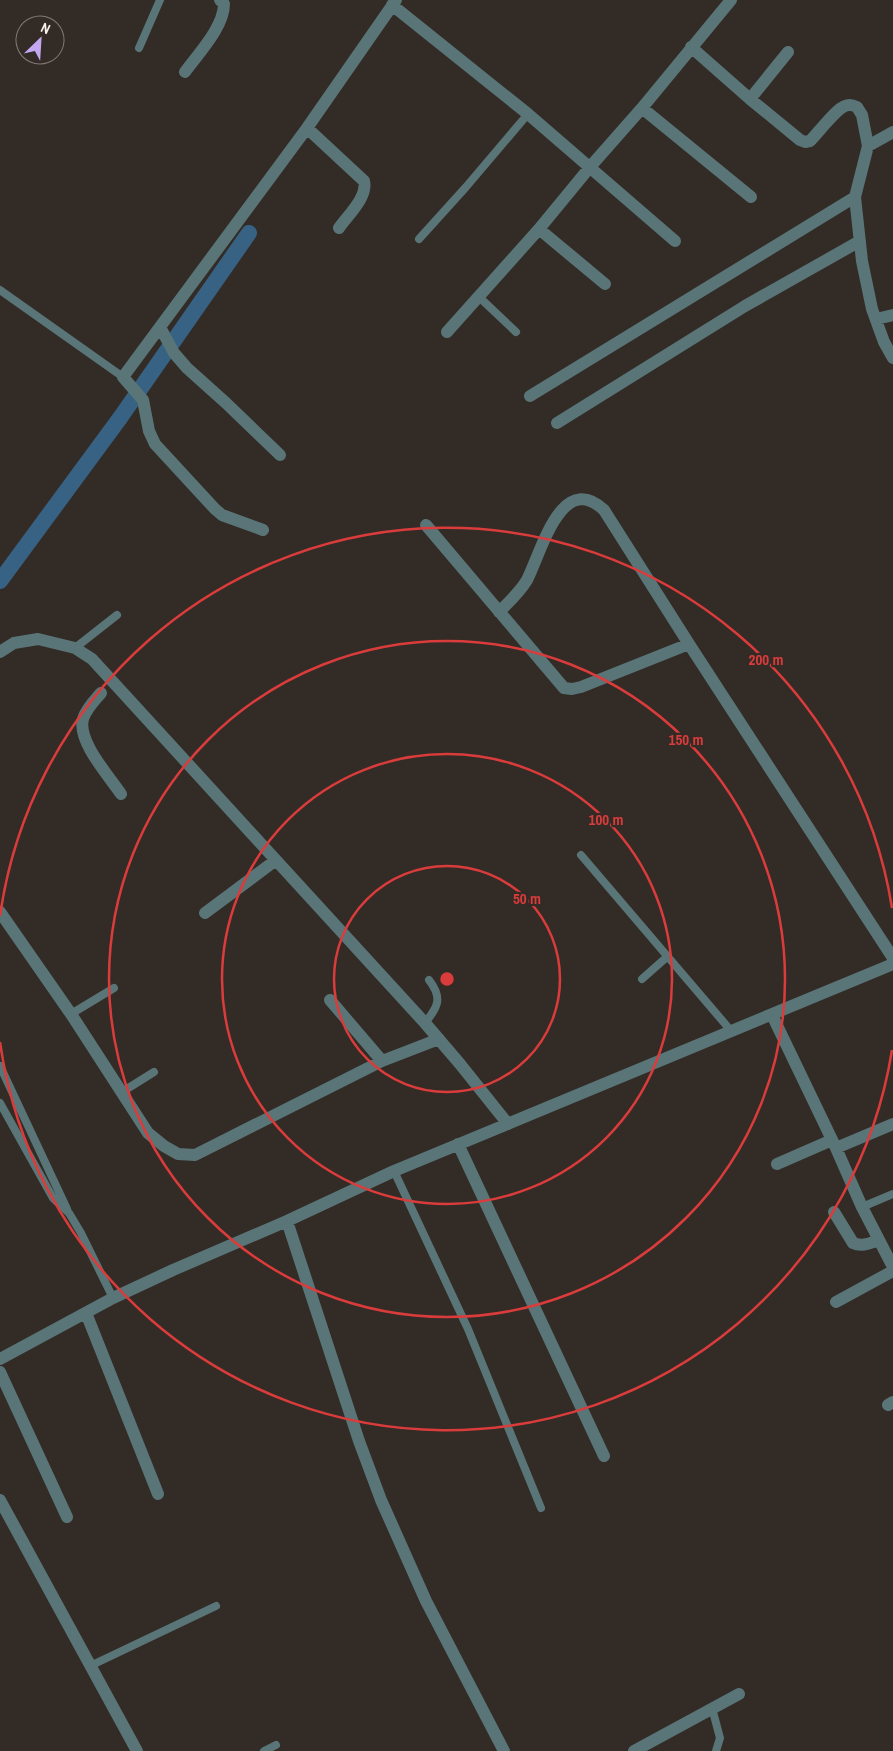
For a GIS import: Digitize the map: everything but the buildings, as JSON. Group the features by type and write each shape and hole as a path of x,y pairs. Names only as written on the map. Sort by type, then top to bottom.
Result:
{"street":[{"path":"185,72 218,26 224,13 224,4 220,0"},
{"path":"447,332 539,229 731,0"},
{"path":"263,530 222,515 215,510 155,444 149,431 143,400 126,381 307,128 394,2 528,114 675,241"},
{"path":"691,47 750,99 800,140 805,142 810,141 838,110 845,106 857,107 862,114 868,146 855,197 862,261 876,319 884,342 893,358"},
{"path":"750,99 788,52"},
{"path":"642,108 751,196"},
{"path":"307,128 364,182 366,188 363,196 339,228"},
{"path":"868,146 893,132"},
{"path":"530,396 855,197"},
{"path":"539,229 605,284"},
{"path":"557,423 745,306 860,241"},
{"path":"876,319 893,315"},
{"path":"162,330 174,354 187,368 280,455"},
{"path":"499,612 518,593 527,580 555,519 564,506 574,500 584,499 595,502 604,510 893,958"},
{"path":"426,525 564,688 580,687 689,644"},
{"path":"0,652 14,643 38,639 75,648 92,659 109,688 276,860 439,1039 508,1124"},
{"path":"109,688 94,701 83,719 83,733 92,753 121,794"},
{"path":"205,913 276,860"},
{"path":"0,912 72,1014 148,1133 178,1154 195,1155 382,1061 439,1039"},
{"path":"0,1359 113,1298 394,1171 893,964"},
{"path":"330,1000 382,1061"},
{"path":"772,1015 862,1207 893,1267"},
{"path":"778,1164 893,1124"},
{"path":"458,1144 604,1456"},
{"path":"834,1212 853,1243 864,1245 879,1240"},
{"path":"287,1220 359,1441 381,1500 426,1601 504,1751"},
{"path":"836,1302 893,1271"},
{"path":"86,1313 158,1494"},
{"path":"0,1372 68,1517"},
{"path":"0,1500 137,1751"},
{"path":"634,1751 739,1694"}],"lane":[{"path":"139,48 160,0"},
{"path":"419,239 528,114"},
{"path":"0,290 126,381"},
{"path":"478,296 516,332"},
{"path":"75,648 117,615"},
{"path":"581,855 732,1032"},
{"path":"642,979 668,956"},
{"path":"424,1024 434,1012 437,1002 436,990 429,980"},
{"path":"72,1014 114,988"},
{"path":"0,1066 69,1213 113,1298"},
{"path":"122,1092 154,1072"},
{"path":"0,1103 53,1198 69,1213"},
{"path":"394,1171 468,1329 541,1508"},
{"path":"862,1207 893,1194"},
{"path":"90,1666 216,1606"},
{"path":"712,1708 720,1738 716,1751"},
{"path":"264,1751 276,1746"}],"waterway":[{"path":"0,581 120,418 249,233"}]}
